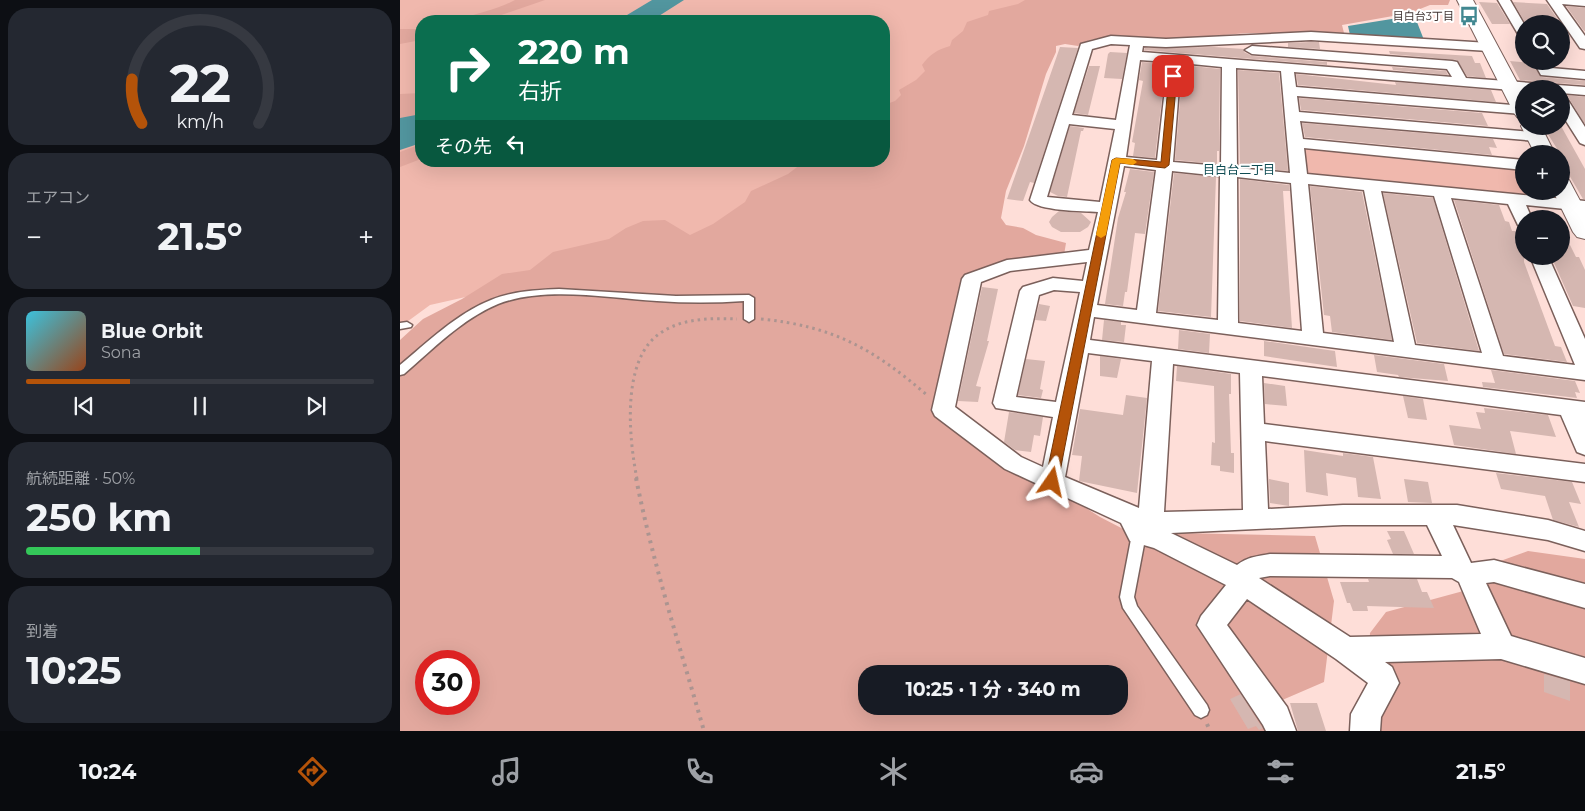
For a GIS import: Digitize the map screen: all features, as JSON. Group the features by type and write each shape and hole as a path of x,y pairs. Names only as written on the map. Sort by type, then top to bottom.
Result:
{"street":[{"path":"1465,0 1515,96"},
{"path":"1504,0 1515,19"},
{"path":"1553,0 1585,46"},
{"path":"1560,0 1585,2"},
{"path":"1136,48 1235,38 1335,36 1490,47"},
{"path":"1335,36 1341,56"},
{"path":"1106,208 1042,202 1038,200 1086,47 1111,40 1175,58 1515,86"},
{"path":"1052,482 1123,125 1136,48"},
{"path":"1252,64 1252,50 1254,50 1452,65 1461,81"},
{"path":"1146,317 1165,165 1175,58"},
{"path":"1228,328 1229,63"},
{"path":"1287,67 1299,178 1312,339"},
{"path":"1545,70 1546,72 1585,75"},
{"path":"1570,90 1585,91"},
{"path":"1290,92 1515,125"},
{"path":"1570,115 1585,140"},
{"path":"1293,116 1515,127"},
{"path":"1063,119 1123,125"},
{"path":"1295,143 1515,164"},
{"path":"1116,160 1578,205 1585,232"},
{"path":"1371,185 1406,351"},
{"path":"1441,192 1495,362"},
{"path":"1514,200 1519,210"},
{"path":"1097,255 1007,266 972,279 943,410 1013,463 1140,524 1160,539 1241,581 1346,650 1382,678 1384,683 1366,714 1365,731"},
{"path":"1543,265 1585,363"},
{"path":"1065,411 1004,403 1030,291 1054,284 1090,287"},
{"path":"1086,310 1585,373"},
{"path":"1079,345 1578,409 1585,446"},
{"path":"1140,524 1163,356"},
{"path":"1252,367 1256,520"},
{"path":"1255,431 1585,473"},
{"path":"1140,524 1343,515 1435,514 1457,515 1548,530 1585,541"},
{"path":"1435,514 1501,646"},
{"path":"1281,731 1276,717 1211,625 1252,568 1270,565 1494,571 1585,596"},
{"path":"1346,650 1501,646 1585,672"}],"lane":[{"path":"400,371 465,318 497,301 519,295 576,293 678,299 749,298 749,319"},
{"path":"1140,524 1127,597 1130,608 1201,710"}],"path":[{"path":"704,731 646,528 631,451 630,395 632,375 639,356 650,340 664,330 697,319 780,320 810,325 859,344 888,362 943,410"}],"shaded area":[{"path":"400,0 1083,0 890,139 890,15 415,15 415,167 850,167 767,229 430,305 400,327"},
{"path":"515,0 545,0 501,15 474,15"},
{"path":"1025,0 1450,0 1448,5 1430,5 1410,13 1342,25 1344,33 1247,33 1166,40 1105,37 1090,40 1078,46 1065,44 1056,46 1056,52 1046,74 1024,146 1006,191 1001,218 1006,225 1023,228 1036,235 1066,243 1064,255 1018,262 971,282 935,411 1100,517 1129,532 1315,536 1334,601 1324,682 1280,701 1283,731 400,731 400,340 423,319 462,299 502,274 530,270 553,252 609,239 626,228 643,221 665,220 690,235 713,224 745,202 751,191 788,174 797,167 890,167 890,103 901,95 899,90 916,80 925,71 922,65 928,58 941,49 950,46 952,40 963,31 967,22 988,15 989,11 1018,4"},
{"path":"400,29 415,29 415,41 400,44"},
{"path":"415,93 415,117 400,120 400,94"},
{"path":"415,146 415,161 400,167 400,152"},
{"path":"1303,149 1515,167 1515,195 1311,175 1305,171"},
{"path":"1528,551 1585,559 1585,731 1352,731 1367,696 1370,633 1386,612 1467,590 1492,564"}],"water":[{"path":"652,0 684,0 660,15 627,15"},
{"path":"1415,17 1424,40 1350,35 1348,26"},
{"path":"415,115 415,145 400,150 400,118"}],"building":[{"path":"1479,2 1497,3 1510,24 1492,24"},
{"path":"1513,2 1547,4 1555,15 1521,15"},
{"path":"1566,6 1585,8 1585,31 1584,31"},
{"path":"1319,42 1320,49 1288,47 1288,43"},
{"path":"1060,47 1078,48 1034,183 1030,182 1023,201 1007,199"},
{"path":"1214,47 1244,49 1244,52 1252,56 1327,62 1327,65 1144,50 1145,48"},
{"path":"1389,51 1472,56 1475,63 1480,63 1486,78 1467,76 1457,60 1390,54"},
{"path":"1110,52 1127,53 1122,79 1104,78"},
{"path":"1510,61 1515,61 1515,70 1536,70 1541,77 1585,81 1585,85 1570,84 1570,80 1520,80"},
{"path":"1142,62 1166,64 1155,158 1133,156 1135,143 1132,142 1143,81 1139,80"},
{"path":"1183,65 1220,69 1219,151 1217,151 1217,164 1175,160"},
{"path":"1089,66 1100,66 1088,115 1074,113"},
{"path":"1392,67 1446,71 1448,75 1393,70"},
{"path":"1238,70 1279,73 1288,171 1240,166"},
{"path":"1296,74 1396,85 1395,82 1491,90 1496,102 1298,85"},
{"path":"1570,95 1585,97 1584,123 1570,100"},
{"path":"1299,98 1482,113 1488,126 1301,110"},
{"path":"1302,123 1493,139 1497,148 1489,147 1492,155 1305,137"},
{"path":"1070,126 1084,128 1081,131 1067,197 1058,196 1050,192"},
{"path":"1549,135 1566,135 1585,169 1585,199 1583,199 1570,177 1570,145 1555,145"},
{"path":"1130,169 1154,172 1145,234 1135,233 1127,292 1125,292 1123,306 1105,304 1118,218 1126,192 1124,192"},
{"path":"1174,173 1216,177 1211,317 1158,311"},
{"path":"1240,179 1289,185 1290,191 1283,191 1292,328 1240,321"},
{"path":"1310,186 1362,192 1392,340 1332,332 1330,316 1324,315"},
{"path":"1383,193 1433,198 1479,351 1417,343"},
{"path":"1454,200 1499,205 1505,221 1509,222 1512,231 1515,231 1515,265 1525,265 1555,346 1561,347 1567,362 1504,354"},
{"path":"1059,211 1081,213 1091,222 1088,227 1080,232 1061,232 1052,227 1049,222"},
{"path":"1570,245 1576,257 1579,257 1585,270 1585,308 1573,306 1555,265 1570,265"},
{"path":"982,287 998,289 987,341 989,341 976,386 981,387 978,402 958,401"},
{"path":"1039,304 1050,306 1046,321 1035,320"},
{"path":"1104,320 1121,322 1121,325 1126,325 1124,342 1102,340"},
{"path":"1179,330 1210,334 1209,353 1178,349"},
{"path":"1264,341 1335,351 1337,367 1264,356"},
{"path":"1374,355 1444,364 1448,381 1399,377 1398,375 1377,372"},
{"path":"1100,356 1121,359 1117,378 1100,376"},
{"path":"1026,359 1045,361 1040,389 1043,390 1041,398 1018,395"},
{"path":"1177,366 1231,374 1231,394 1229,394 1231,453 1234,453 1234,473 1220,471 1220,466 1211,465 1212,442 1215,443 1214,386 1176,381"},
{"path":"1491,370 1575,381 1580,393 1575,392 1577,398 1483,387 1482,382 1495,383"},
{"path":"1264,383 1285,386 1287,406 1265,404"},
{"path":"1126,395 1147,398 1137,493 1079,481 1082,456 1072,455 1080,409 1123,415"},
{"path":"1403,396 1423,399 1427,420 1408,418"},
{"path":"1484,408 1548,415 1556,437 1510,431 1516,454 1454,445 1449,425 1481,429 1476,412 1485,413"},
{"path":"1009,412 1043,417 1040,436 1034,435 1031,452 1015,450 1004,442"},
{"path":"1304,450 1343,456 1343,453 1373,457 1381,499 1358,497 1356,478 1326,473 1328,496 1306,492"},
{"path":"1496,473 1572,482 1581,504 1569,502 1579,527 1553,520 1545,496 1501,489"},
{"path":"1269,479 1289,483 1289,506 1270,503"},
{"path":"1404,479 1428,482 1432,503 1408,502"},
{"path":"1387,531 1404,531 1414,554 1393,554 1387,540 1391,539"},
{"path":"1368,579 1417,579 1422,592 1427,592 1434,608 1367,606 1368,611 1353,611 1350,603 1347,603 1340,582 1369,582"},
{"path":"1544,674 1570,681 1570,701 1544,692"},
{"path":"1241,694 1263,728 1259,730 1256,726 1248,729 1230,699"},
{"path":"1290,703 1317,703 1326,731 1298,731"}],"slow traffic":[{"path":"1101,235 1116,160 1133,162"}],"place":[{"name":"目白台3丁目","path":"1469,16"}],"district":[{"name":"目白台二丁目","path":"1239,169"}],"route":[{"path":"1052,482 1116,160 1165,165 1173,76"}]}
